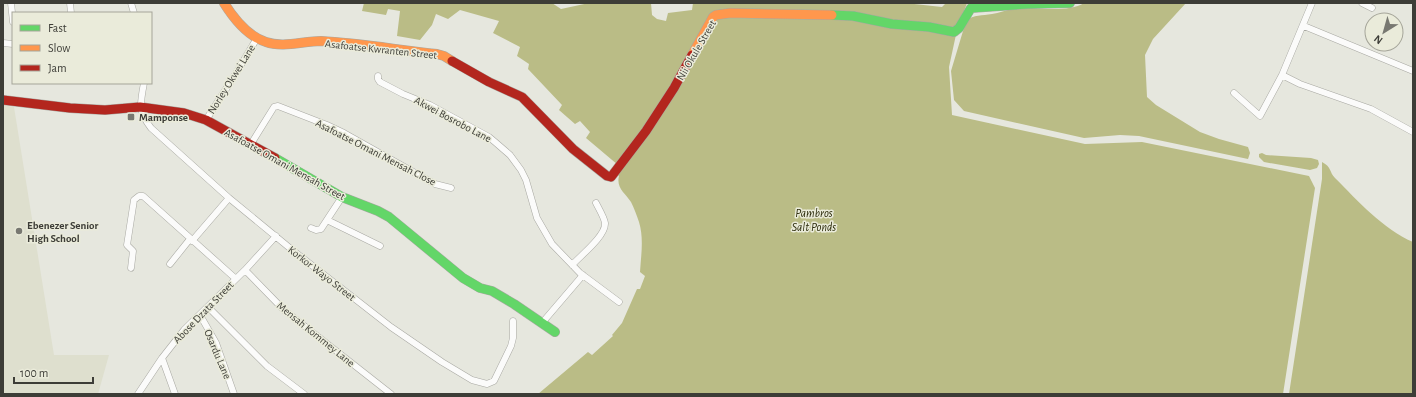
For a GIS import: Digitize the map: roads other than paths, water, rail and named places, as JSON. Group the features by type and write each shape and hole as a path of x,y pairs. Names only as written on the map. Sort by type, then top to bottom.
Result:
{"street":[{"path":"132,4 139,3"},
{"name":"Asafoatse Kwranten Street","path":"224,3 241,26 266,43 278,45 300,41 320,42 437,54 444,56 489,82 522,97 573,149 607,176 611,177"},
{"path":"971,6 1070,3"},
{"path":"1234,93 1260,116 1282,75 1304,26 1312,3"},
{"path":"1362,3 1372,8"},
{"name":"Nii Okule Street","path":"611,177 646,131 674,88 713,17 716,15 730,13 853,16 892,24 929,27 954,32 960,28 966,13 971,6"},
{"path":"1304,26 1413,71"},
{"name":"Norley Okwei Lane","path":"206,120 257,38"},
{"path":"1282,75 1300,84 1371,109 1413,132"},
{"name":"Akwei Bosrobo Lane","path":"378,76 380,82 403,94 430,105 489,137 510,156 524,175 537,218 552,244 583,275 620,302"},
{"path":"140,107 144,84"},
{"name":"Asafoatse Omani Mensah Street","path":"3,100 70,108 105,110 140,107 184,113 206,120 251,144 342,197 378,211 389,217 470,283 480,288 492,291 555,332"},
{"name":"Asafoatse Omani Mensah Close","path":"251,144 274,108 278,106 327,125 435,184 451,188"},
{"name":"Korkor Wayo Street","path":"140,107 142,114 151,128 229,198 391,327 442,362 477,382 487,384 494,381 512,346 513,321"},
{"path":"131,268 132,251 128,245 134,200 139,196 143,196 236,279"},
{"path":"310,228 316,230 321,229 342,197"},
{"path":"170,264 229,198"},
{"path":"572,265 598,239 605,226 596,203"},
{"path":"327,220 380,246"},
{"name":"Abose Dzata Street","path":"138,394 162,358 184,330 245,270 276,236"},
{"name":"Mensah Kommey Lane","path":"245,270 284,310 390,394"},
{"path":"542,323 583,275"},
{"path":"208,307 267,366 304,394"},
{"name":"Osardu Lane","path":"200,315 216,342 234,394"},
{"path":"162,358 175,394"}],"water":[{"name":"Pambros Salt Ponds","path":"364,3 552,3 561,9 589,3 651,3 652,15 657,19 666,21 668,13 692,10 693,3 905,3 942,7 946,3 967,3 957,30 949,67 952,115 1085,144 1142,142 1309,176 1315,188 1283,394 538,394 588,352 592,355 613,336 612,335 622,323 637,289 640,289 645,276 640,272 642,247 641,228 631,202 620,187 618,180 619,176 614,172 618,165 586,138 590,132 580,121 575,124 559,110 562,105 528,69 529,64 517,56 520,47 493,33 499,21 460,10 448,19 436,14 432,25 420,40 397,36 400,11 388,9 386,15 362,11"},
{"path":"1084,3 1186,3 1153,39 1145,55 1147,97 1156,105 1200,132 1248,147 1250,153 1248,159 1139,136 1120,135 1084,138 964,111 954,100 951,71 966,21 975,16 995,14 1013,9 1059,9 1069,8"},
{"path":"1262,153 1266,155 1311,158 1318,160 1319,164 1317,168 1310,170 1264,162 1259,157 1259,154"},
{"path":"1322,162 1329,168 1333,176 1371,214 1391,230 1413,242 1413,394 1289,394 1322,179"}],"place":[{"name":"Mamponse","path":"131,117"},
{"name":"Ebenezer Senior High School","path":"19,231"}]}
